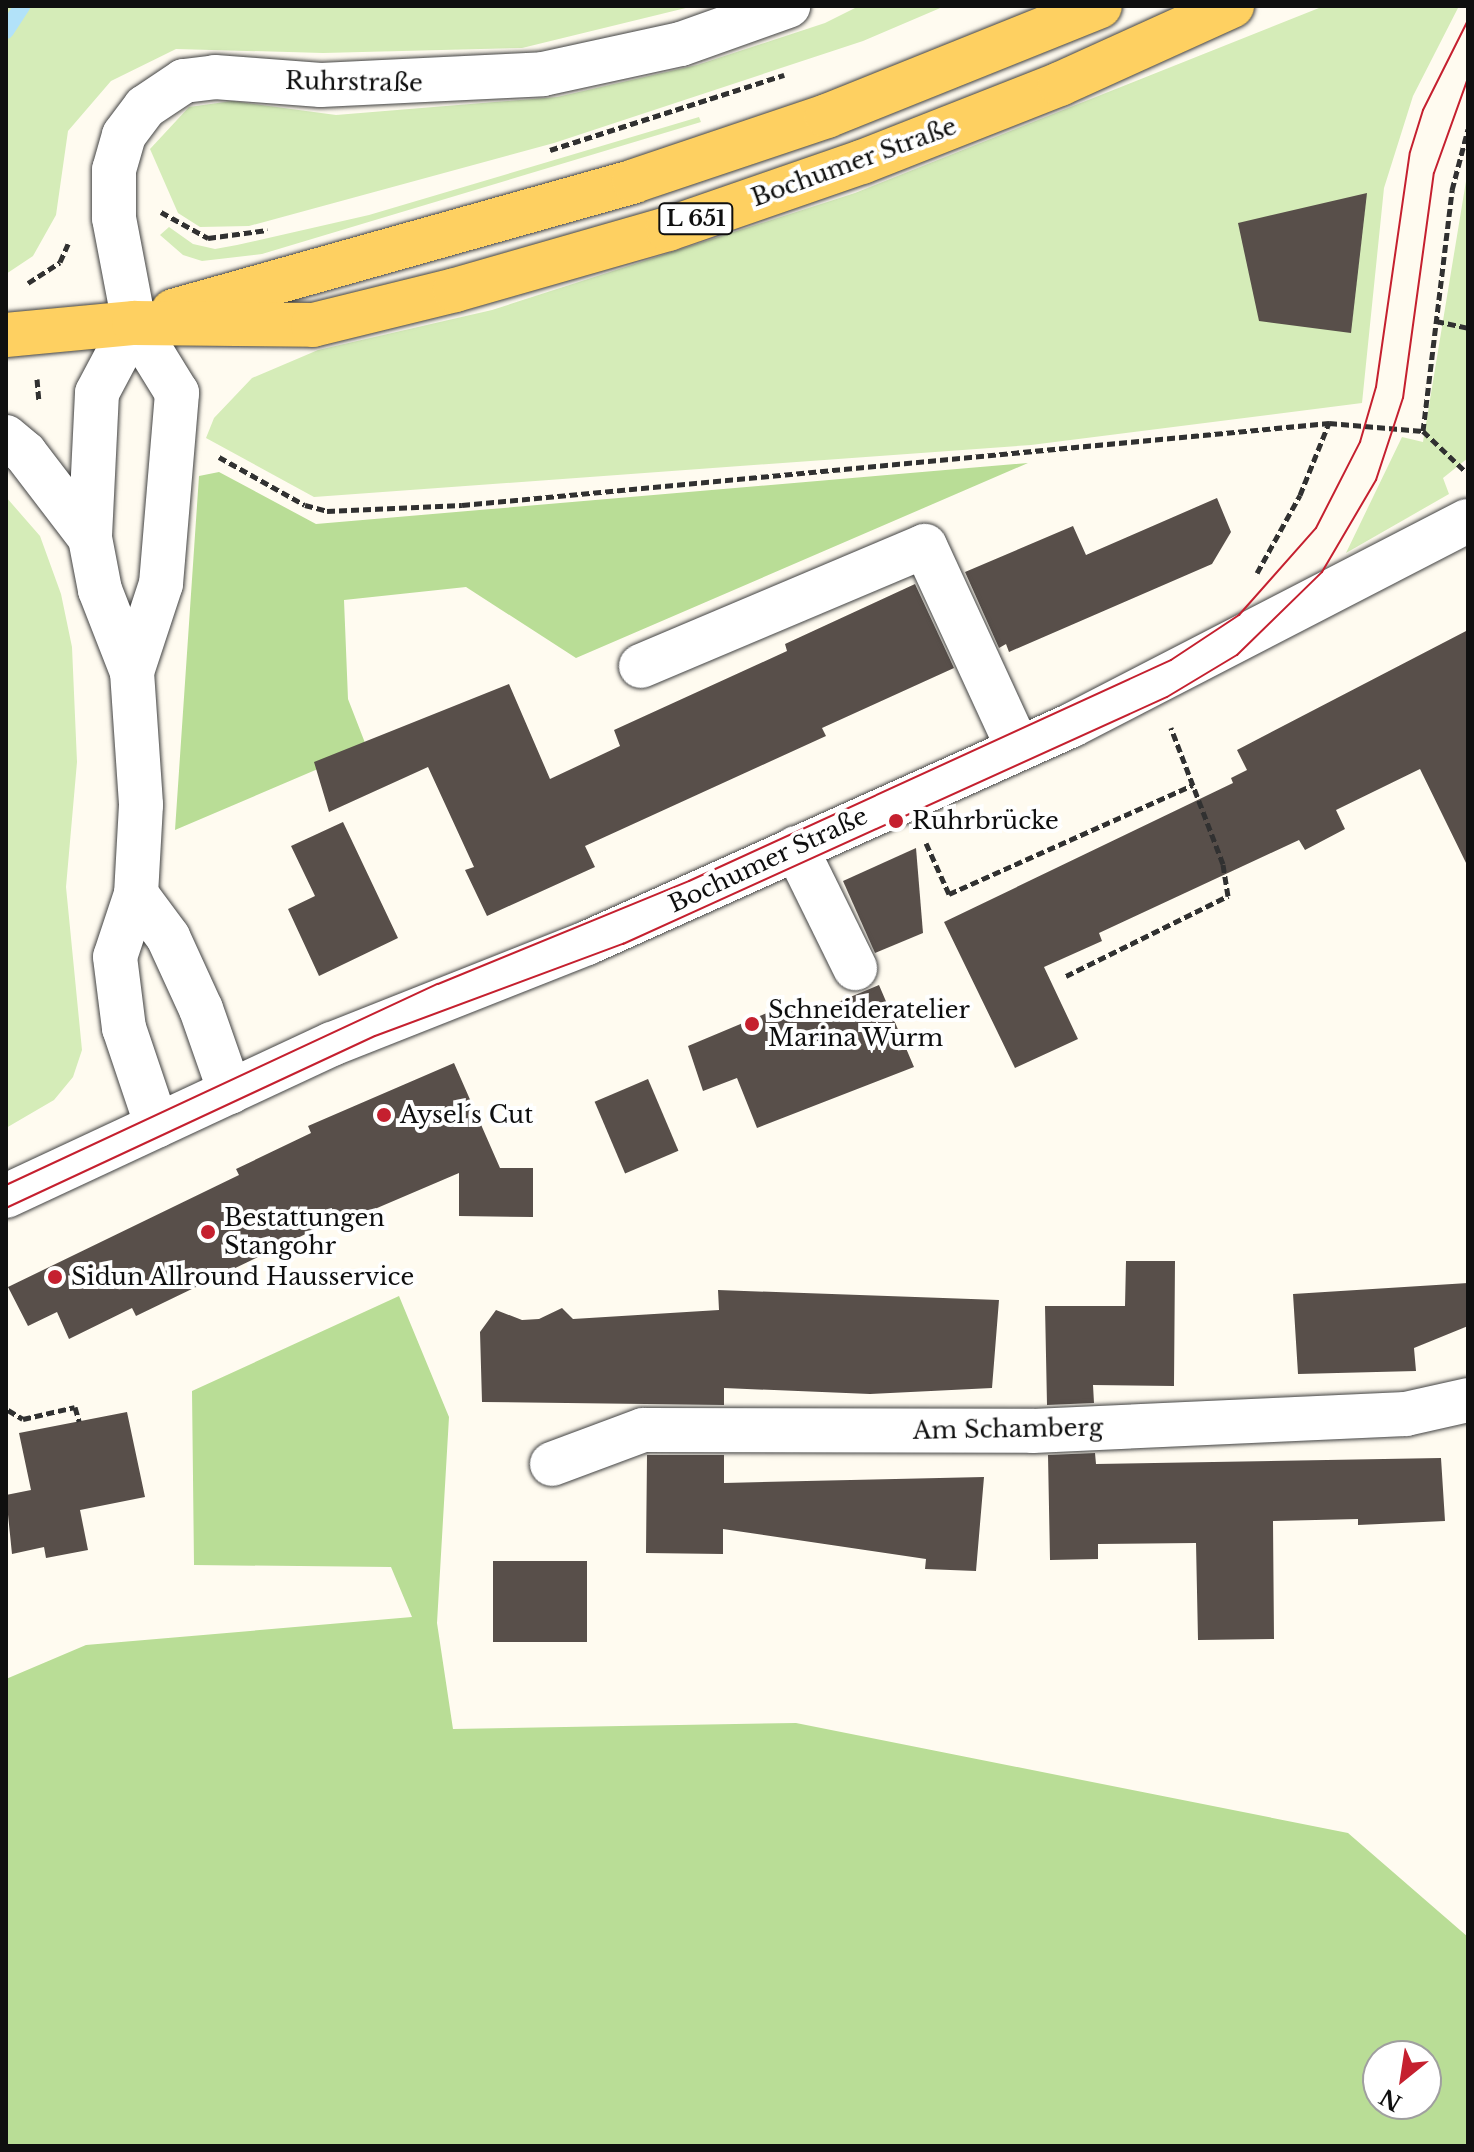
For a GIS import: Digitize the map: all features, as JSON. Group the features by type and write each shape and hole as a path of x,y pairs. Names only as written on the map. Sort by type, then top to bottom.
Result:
{"main road":[{"name":"L 651","path":"6,335 134,323 302,271 634,181 827,116 1100,6"},
{"name":"Bochumer Straße","path":"134,323 313,325 576,255 862,162 1060,84 1232,6"}],"street":[{"name":"Ruhrstraße","path":"134,323 114,218 114,170 124,135 145,107 184,81 215,77 321,85 429,83 543,74 681,44 788,6"},
{"path":"132,672 161,584 177,393 134,323"},
{"path":"134,323 97,393 90,538 100,590 132,672 141,805 136,894 115,957 124,1028 157,1126"},
{"path":"6,437 25,453 90,538"},
{"name":"Bochumer Straße","path":"6,1196 415,1009 587,943 1018,748 1226,648 1468,521"},
{"path":"641,666 925,546 1018,748"},
{"path":"796,848 855,968"},
{"path":"136,894 168,937 230,1092"},
{"name":"Am Schamberg","path":"552,1464 643,1430 1033,1431 1406,1414 1468,1400"}],"path":[{"path":"540,153 792,72"},
{"path":"1423,431 1452,190 1468,129"},
{"path":"114,218 164,212 208,238 283,226"},
{"path":"1436,321 1468,328"},
{"path":"1226,648 1267,549 1300,495 1329,423"},
{"path":"174,446 219,457 305,505 327,511 462,505 1329,423 1423,431 1468,475"},
{"path":"1066,976 1228,896 1223,864 1170,726"},
{"path":"923,837 949,894 1193,785"},
{"path":"8,1410 23,1419 75,1407 79,1421"}],"green space":[{"path":"6,6 694,6 522,48 323,53 176,49 111,81 68,131 56,215 33,256 6,274"},
{"path":"859,6 945,6 863,41 554,143 249,226 200,227 178,213 150,149 189,107 232,101 336,115 557,97 697,65 825,23"},
{"path":"1324,6 1459,6 1413,96 1384,188 1362,403 1031,445 314,497 206,438 214,418 252,378 318,350 492,310 855,193"},
{"path":"699,117 701,122 262,254 202,261 183,255 160,235 169,227 193,244 215,249 237,245 369,215"},
{"path":"1468,169 1468,458 1443,478 1449,494 1346,553 1402,437 1423,442"},
{"path":"1028,463 576,658 466,587 344,600 348,699 367,748 175,830 199,476 219,472 316,524"},
{"path":"6,497 40,536 61,594 72,647 77,762 66,887 82,1050 73,1077 54,1100 6,1128"},
{"path":"399,1296 449,1417 437,1623 453,1729 796,1723 1348,1833 1468,1937 1468,2146 6,2146 6,1679 86,1645 412,1617 391,1567 194,1565 192,1391"}],"building":[{"path":"1367,193 1351,333 1259,321 1238,223"},
{"path":"1217,498 1231,532 1212,564 1009,652 1006,644 999,648 965,572 1073,526 1086,555"},
{"path":"915,584 954,668 822,728 826,736 585,846 595,867 487,916 465,870 474,867 428,767 329,812 314,762 509,684 550,779 620,746 614,730 787,651 785,644"},
{"path":"1468,630 1468,867 1420,769 1336,810 1345,829 1305,850 1299,840 1099,933 1102,941 1044,967 1078,1039 1015,1068 944,922 1233,783 1231,778 1247,770 1237,750"},
{"path":"343,822 398,938 319,976 288,909 315,896 291,846"},
{"path":"916,848 923,933 875,953 843,881"},
{"path":"879,985 914,1067 757,1128 737,1078 703,1091 688,1046 793,1002 800,1018"},
{"path":"454,1063 500,1168 533,1168 533,1217 459,1216 459,1173 349,1220 347,1214 136,1316 132,1308 69,1339 57,1312 28,1326 8,1287 239,1175 236,1169 311,1133 308,1126"},
{"path":"648,1079 678,1151 625,1173 595,1102"},
{"path":"1126,1261 1175,1261 1174,1386 1093,1385 1094,1403 1047,1405 1045,1306 1125,1306"},
{"path":"1468,1283 1468,1326 1414,1348 1416,1371 1298,1374 1293,1294"},
{"path":"718,1290 999,1300 992,1388 870,1394 724,1388 724,1405 482,1402 480,1332 496,1310 522,1320 539,1319 562,1308 573,1319 719,1310"},
{"path":"127,1412 145,1497 80,1510 88,1550 46,1558 44,1547 12,1554 6,1495 31,1490 19,1433"},
{"path":"1095,1453 1096,1464 1441,1458 1445,1521 1358,1525 1358,1519 1273,1521 1274,1639 1198,1640 1196,1543 1098,1544 1098,1559 1050,1560 1048,1455"},
{"path":"647,1455 724,1455 724,1483 984,1477 976,1571 925,1569 926,1559 723,1529 723,1554 646,1553"},
{"path":"493,1561 587,1561 587,1642 493,1642"}],"waterway":[{"path":"6,31 22,6"}],"tram line":[{"path":"6,1185 438,984 689,881 1171,660 1239,615 1316,528 1360,442 1376,387 1410,152 1423,110 1468,20"},
{"path":"6,1208 375,1036 623,944 1167,697 1237,655 1322,572 1376,480 1403,398 1434,173 1468,78"}],"place":[{"name":"Ruhrbrücke","path":"896,821"},
{"name":"Schneideratelier Marina Wurm","path":"752,1024"},
{"name":"Aysel´s Cut","path":"384,1115"},
{"name":"Bestattungen Stangohr","path":"208,1232"},
{"name":"Sidun Allround Hausservice","path":"55,1277"}]}
